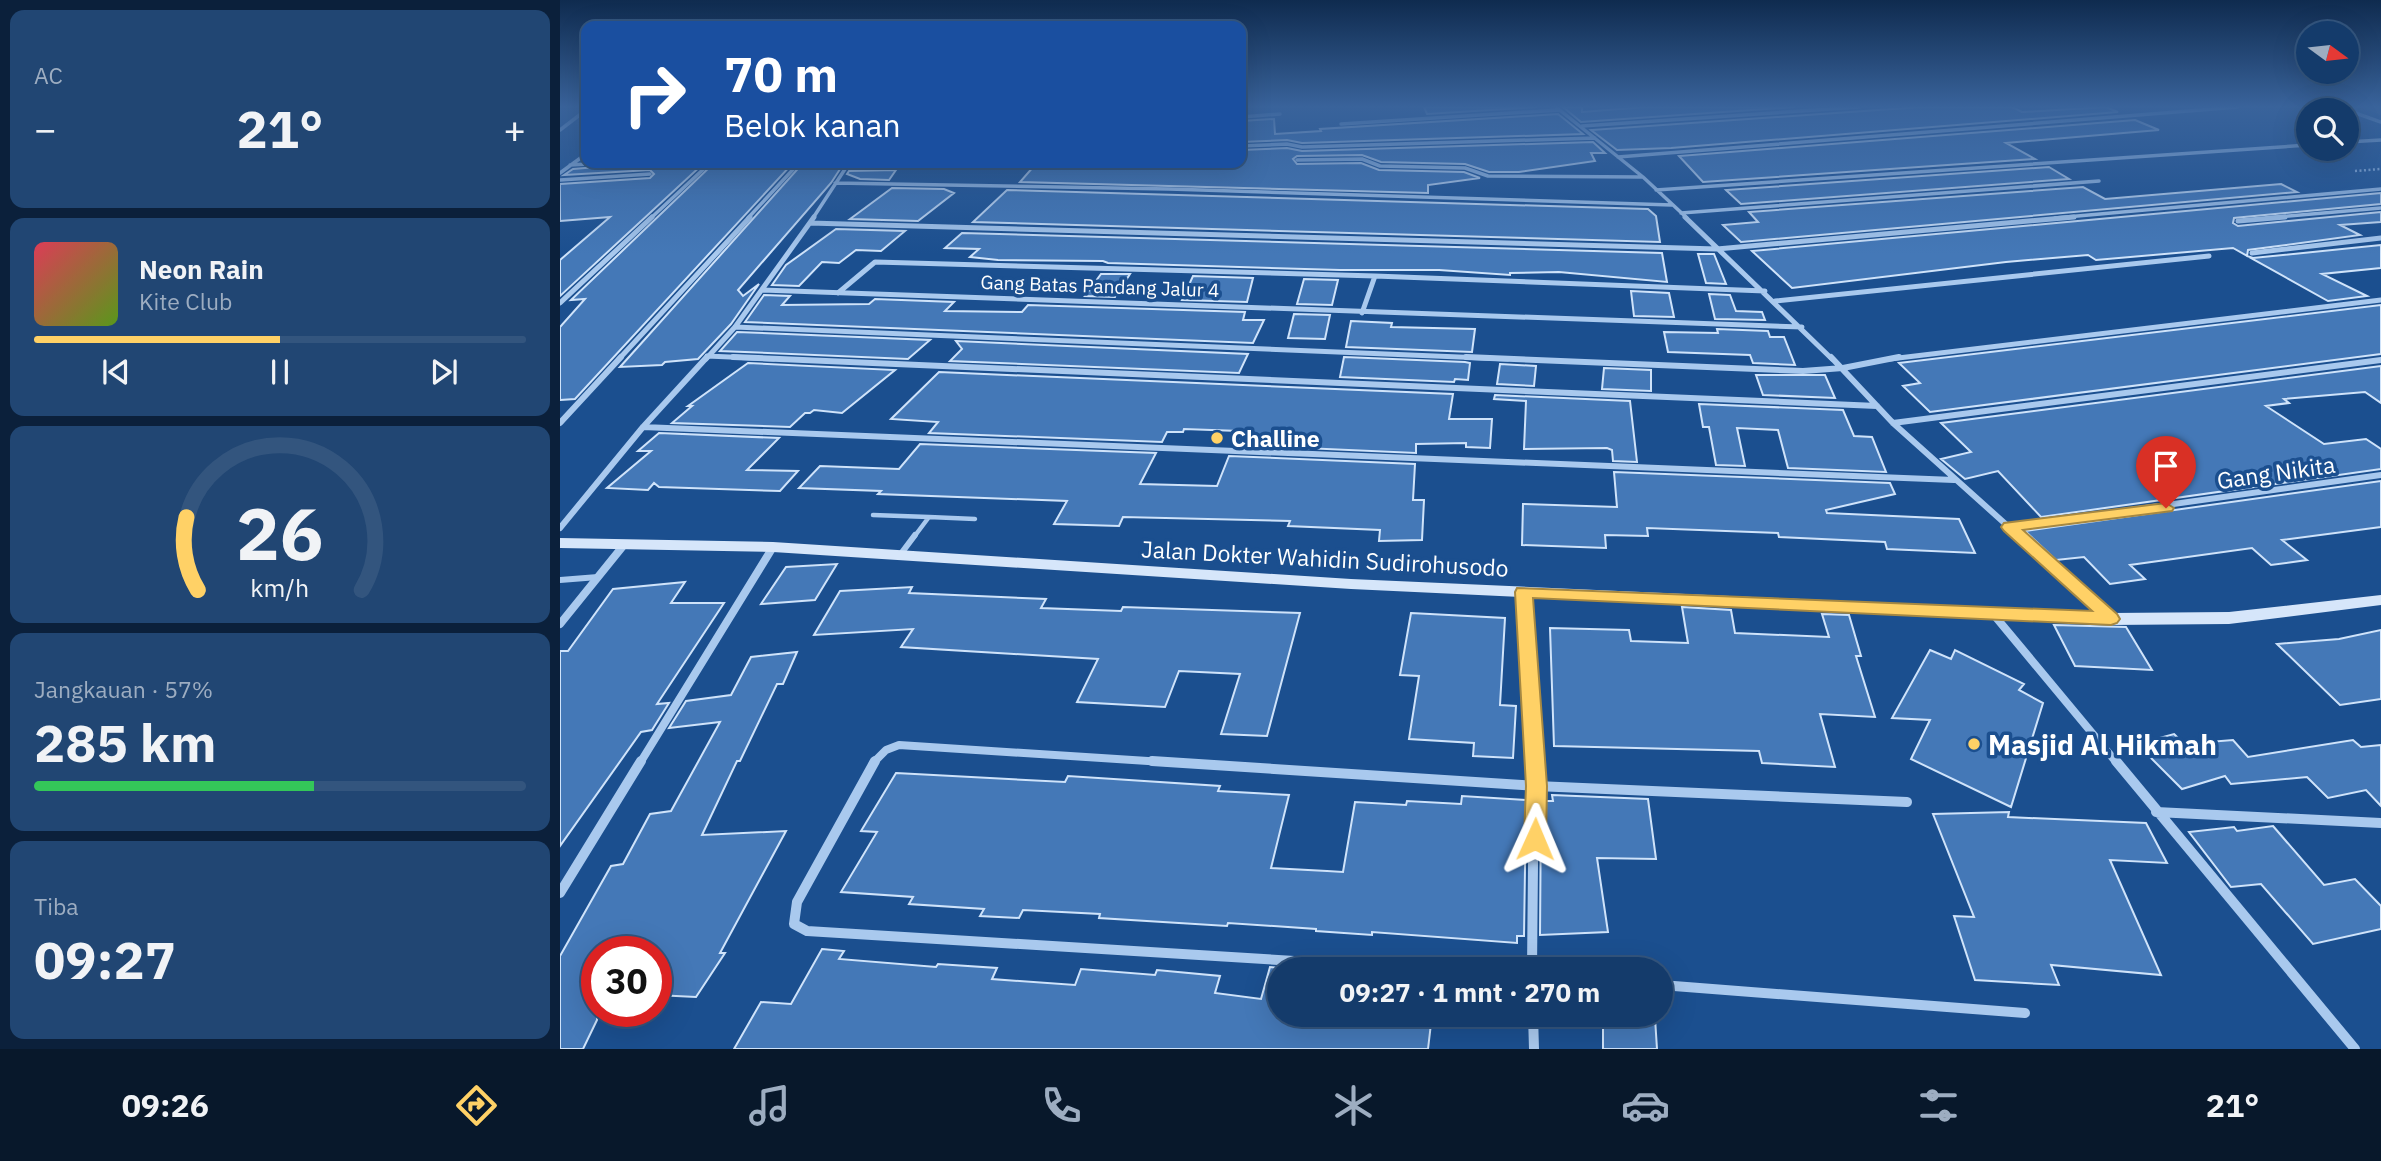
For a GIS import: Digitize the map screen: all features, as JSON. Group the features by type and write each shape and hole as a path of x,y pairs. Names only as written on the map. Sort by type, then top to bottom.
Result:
{"street":[{"path":"1619,157 1632,156"},
{"path":"1656,190 2149,156"},
{"path":"560,173 581,157"},
{"path":"1619,157 1765,291 1843,368 1893,423 2111,619"},
{"path":"1297,160 1362,159 1380,166 1465,168 1488,176 1643,177"},
{"path":"570,165 581,164"},
{"path":"560,303 704,168"},
{"path":"560,423 794,168"},
{"path":"560,528 643,428 735,327 846,168"},
{"path":"560,180 650,174"},
{"path":"1681,213 2099,181"},
{"path":"835,183 1183,190 1672,205"},
{"path":"810,223 1717,248 2381,189"},
{"path":"2238,221 2381,208"},
{"path":"2252,253 2381,238"},
{"path":"1775,301 2209,256"},
{"path":"837,293 875,262 1375,276 1765,291"},
{"path":"1362,313 1375,276"},
{"name":"Gang Batas Pandang Jalur 4","path":"762,290 1802,327"},
{"path":"735,327 1803,371 1843,368 1905,356 2381,300"},
{"path":"707,356 1877,406"},
{"path":"1893,423 2381,360"},
{"path":"643,428 1954,480"},
{"name":"Gang Nikita","path":"2009,527 2166,508 2198,500 2381,475"},
{"name":"Jalan Dokter Wahidin Sudirohusodo","path":"560,543 773,547 1351,584 2111,619 2229,618 2381,600"},
{"path":"560,624 623,545"},
{"path":"560,893 773,547"},
{"path":"1524,592 1536,786 1532,957"},
{"path":"1994,615 2355,1049"},
{"path":"1267,959 807,931 794,924 797,902 874,762 886,750 899,745 1536,786 1907,802"},
{"path":"2156,812 2381,823"},
{"path":"1673,986 2025,1013"},
{"path":"1533,1027 1534,1049"}],"lane":[{"path":"873,514 975,519"},
{"path":"900,555 929,517"},
{"path":"560,580 598,577"}],"path":[{"path":"2355,171 2381,169"}],"building":[{"path":"1246,156 1300,156 1293,159 1297,164 1361,163 1379,170 1464,172 1480,178 1428,185 1428,193 1020,182 1032,168 1246,168"},
{"path":"1365,156 1592,156 1595,161 1519,172 1489,172 1465,164 1381,162"},
{"path":"1679,156 2029,156 2035,159 1703,182"},
{"path":"2049,167 2069,179 1741,204 1726,190"},
{"path":"699,168 560,296 560,260 610,217 560,221 560,184 650,178 654,174 650,170 564,175 573,169"},
{"path":"709,168 788,168 575,399 560,400 560,327 585,299 571,300"},
{"path":"799,168 841,168 831,183 738,290 743,296 759,284 731,324 698,359 665,362 662,365 620,367"},
{"path":"896,170 889,180 860,179 847,174 849,171"},
{"path":"2281,184 2297,192 1741,242 1723,225 1758,222 1749,212 2083,187 2105,199"},
{"path":"892,188 944,189 954,193 918,221 850,219"},
{"path":"1007,190 1648,209 1656,216 1660,242 973,222"},
{"path":"2381,193 2381,204 2234,218 2233,223 2238,226 2381,212 2381,222 2340,225 2360,235 2248,250 2247,256 2233,248 2096,260 2088,255 2006,262 1792,288 1752,251"},
{"path":"836,229 905,231 881,251 856,250 839,263 822,262 799,286 772,285 786,265"},
{"path":"962,233 1662,253 1667,282 1559,272 1510,275 1439,270 1340,270 998,260 970,257 979,249 945,248"},
{"path":"2381,245 2381,268 2322,274 2367,296 2328,301 2248,256 2253,258"},
{"path":"1698,254 1714,254 1726,284 1706,283"},
{"path":"1101,274 1130,274 1115,297 1085,296"},
{"path":"1193,276 1253,278 1247,302 1182,300"},
{"path":"1304,279 1338,280 1332,305 1297,304"},
{"path":"1631,291 1669,293 1674,317 1634,316"},
{"path":"1709,294 1730,295 1736,311 1762,312 1765,320 1715,319"},
{"path":"764,295 790,296 782,305 869,304 875,299 954,302 945,311 1022,312 1028,305 1245,312 1243,320 1264,320 1253,343 745,322"},
{"path":"2381,305 2381,354 1930,412 1903,386 1920,383 1899,363"},
{"path":"1294,314 1330,315 1325,339 1288,338"},
{"path":"1351,321 1392,323 1391,327 1475,329 1472,352 1346,347"},
{"path":"1717,329 1768,331 1770,337 1784,337 1795,365 1753,363 1750,355 1668,352 1664,332 1718,333"},
{"path":"737,332 930,340 908,359 720,351"},
{"path":"956,341 1248,354 1239,373 950,361 962,349"},
{"path":"1344,357 1470,363 1468,380 1455,379 1454,382 1340,377"},
{"path":"748,363 895,370 842,413 814,410 805,413 790,427 672,423 692,406 688,406"},
{"path":"1500,364 1536,366 1534,386 1497,384"},
{"path":"2381,366 2381,403 2365,392 2284,399 2289,403 2266,406 2324,444 2366,439 2381,449 2381,469 2041,517 1998,471 1965,479 1941,459 1971,452 1941,423"},
{"path":"1604,368 1651,370 1651,391 1602,389"},
{"path":"939,372 1453,394 1449,419 1492,419 1490,448 1466,447 1466,443 1416,444 1416,453 1234,445 1239,431 1184,429 1183,432 1167,432 1162,442 929,433 938,422 891,419"},
{"path":"1756,375 1825,375 1835,398 1763,395"},
{"path":"1495,395 1630,401 1637,462 1613,461 1612,450 1607,448 1524,449 1526,401 1494,399"},
{"path":"1699,404 1843,410 1854,436 1872,437 1886,472 1788,468 1778,430 1737,428 1745,466 1716,465 1709,427 1703,427"},
{"path":"659,433 779,438 747,470 798,471 780,491 659,487 654,483 648,490 607,488 651,451 638,451"},
{"path":"920,444 1156,453 1140,484 1217,486 1229,456 1415,464 1413,500 1424,500 1422,540 1379,541 1380,530 1288,526 1290,521 1123,517 1119,526 1054,524 1067,501 878,494 881,491 799,488 820,466 899,469"},
{"path":"1614,472 1890,483 1895,494 1826,510 1827,513 1959,519 1975,553 1887,549 1885,542 1779,537 1778,533 1647,528 1648,536 1605,535 1606,548 1522,545 1523,504 1617,507"},
{"path":"2381,481 2381,527 2282,540 2307,560 2271,565 2252,548 2130,565 2145,579 2110,584 2084,557 2056,560 2025,531"},
{"path":"837,564 815,600 761,604 786,567"},
{"path":"685,582 671,603 724,603 657,704 669,703 652,730 641,732 560,846 560,651 568,651 613,589"},
{"path":"912,587 909,593 1046,599 1041,608 1121,611 1123,607 1300,613 1267,736 1221,734 1240,674 1179,671 1165,707 1077,702 1098,659 901,647 913,629 814,635 840,591"},
{"path":"1682,607 1731,610 1735,633 1829,637 1822,614 1849,615 1861,656 1856,656 1875,717 1820,714 1835,767 1762,763 1759,751 1554,746 1550,628 1629,630 1631,641 1688,643"},
{"path":"1411,613 1505,618 1500,705 1516,706 1513,758 1473,756 1474,743 1409,739 1419,676 1400,675"},
{"path":"2054,625 2126,627 2152,670 2075,666"},
{"path":"2381,630 2381,699 2340,705 2277,644 2339,639"},
{"name":"Masjid Al Hikmah","path":"1930,650 1951,659 1955,650 2024,684 2019,690 2043,703 2011,807 1911,759 1930,720 1892,718"},
{"path":"797,652 783,684 777,684 740,761 737,761 702,835 786,831 720,953 725,953 696,997 672,996 672,936 581,936 581,1027 594,1027 583,1049 560,1049 560,956 611,866 623,864 650,814 671,811 720,722 669,728 686,701 731,695 751,657"},
{"path":"2174,734 2184,744 2233,740 2248,757 2353,740 2361,747 2381,745 2381,806 2366,790 2328,798 2307,777 2231,784 2225,776 2182,789 2137,744"},
{"path":"896,773 1065,782 1068,776 1220,786 1218,791 1289,795 1271,868 1343,872 1355,802 1461,804 1462,796 1526,800 1524,936 1517,936 1517,943 1228,923 1227,926 1099,918 1100,914 1023,910 1019,918 980,916 984,909 909,904 913,897 841,892 877,832 861,831"},
{"path":"1552,795 1648,799 1656,859 1597,858 1608,932 1540,935 1541,801 1553,801"},
{"path":"2009,812 2008,817 2146,823 2167,863 2110,860 2161,975 2051,965 2059,985 1975,980 1954,916 1974,917 1933,814"},
{"path":"2273,826 2324,885 2355,879 2381,906 2381,929 2313,944 2261,884 2231,887 2189,832 2234,827 2237,831"},
{"path":"822,949 844,951 839,959 936,967 938,964 997,968 992,979 1075,985 1081,969 1155,975 1157,970 1220,976 1215,993 1261,999 1267,978 1267,1027 1431,1027 1428,1049 734,1049 761,1002 791,1004"},
{"path":"1603,1027 1656,1027 1657,1049 1603,1049"}],"place":[{"name":"Challine","path":"1217,438"},
{"name":"Masjid Al Hikmah","path":"1974,744"}],"route":[{"path":"1535,839 1536,786 1524,592 2111,619 2009,527 2166,508"}]}
